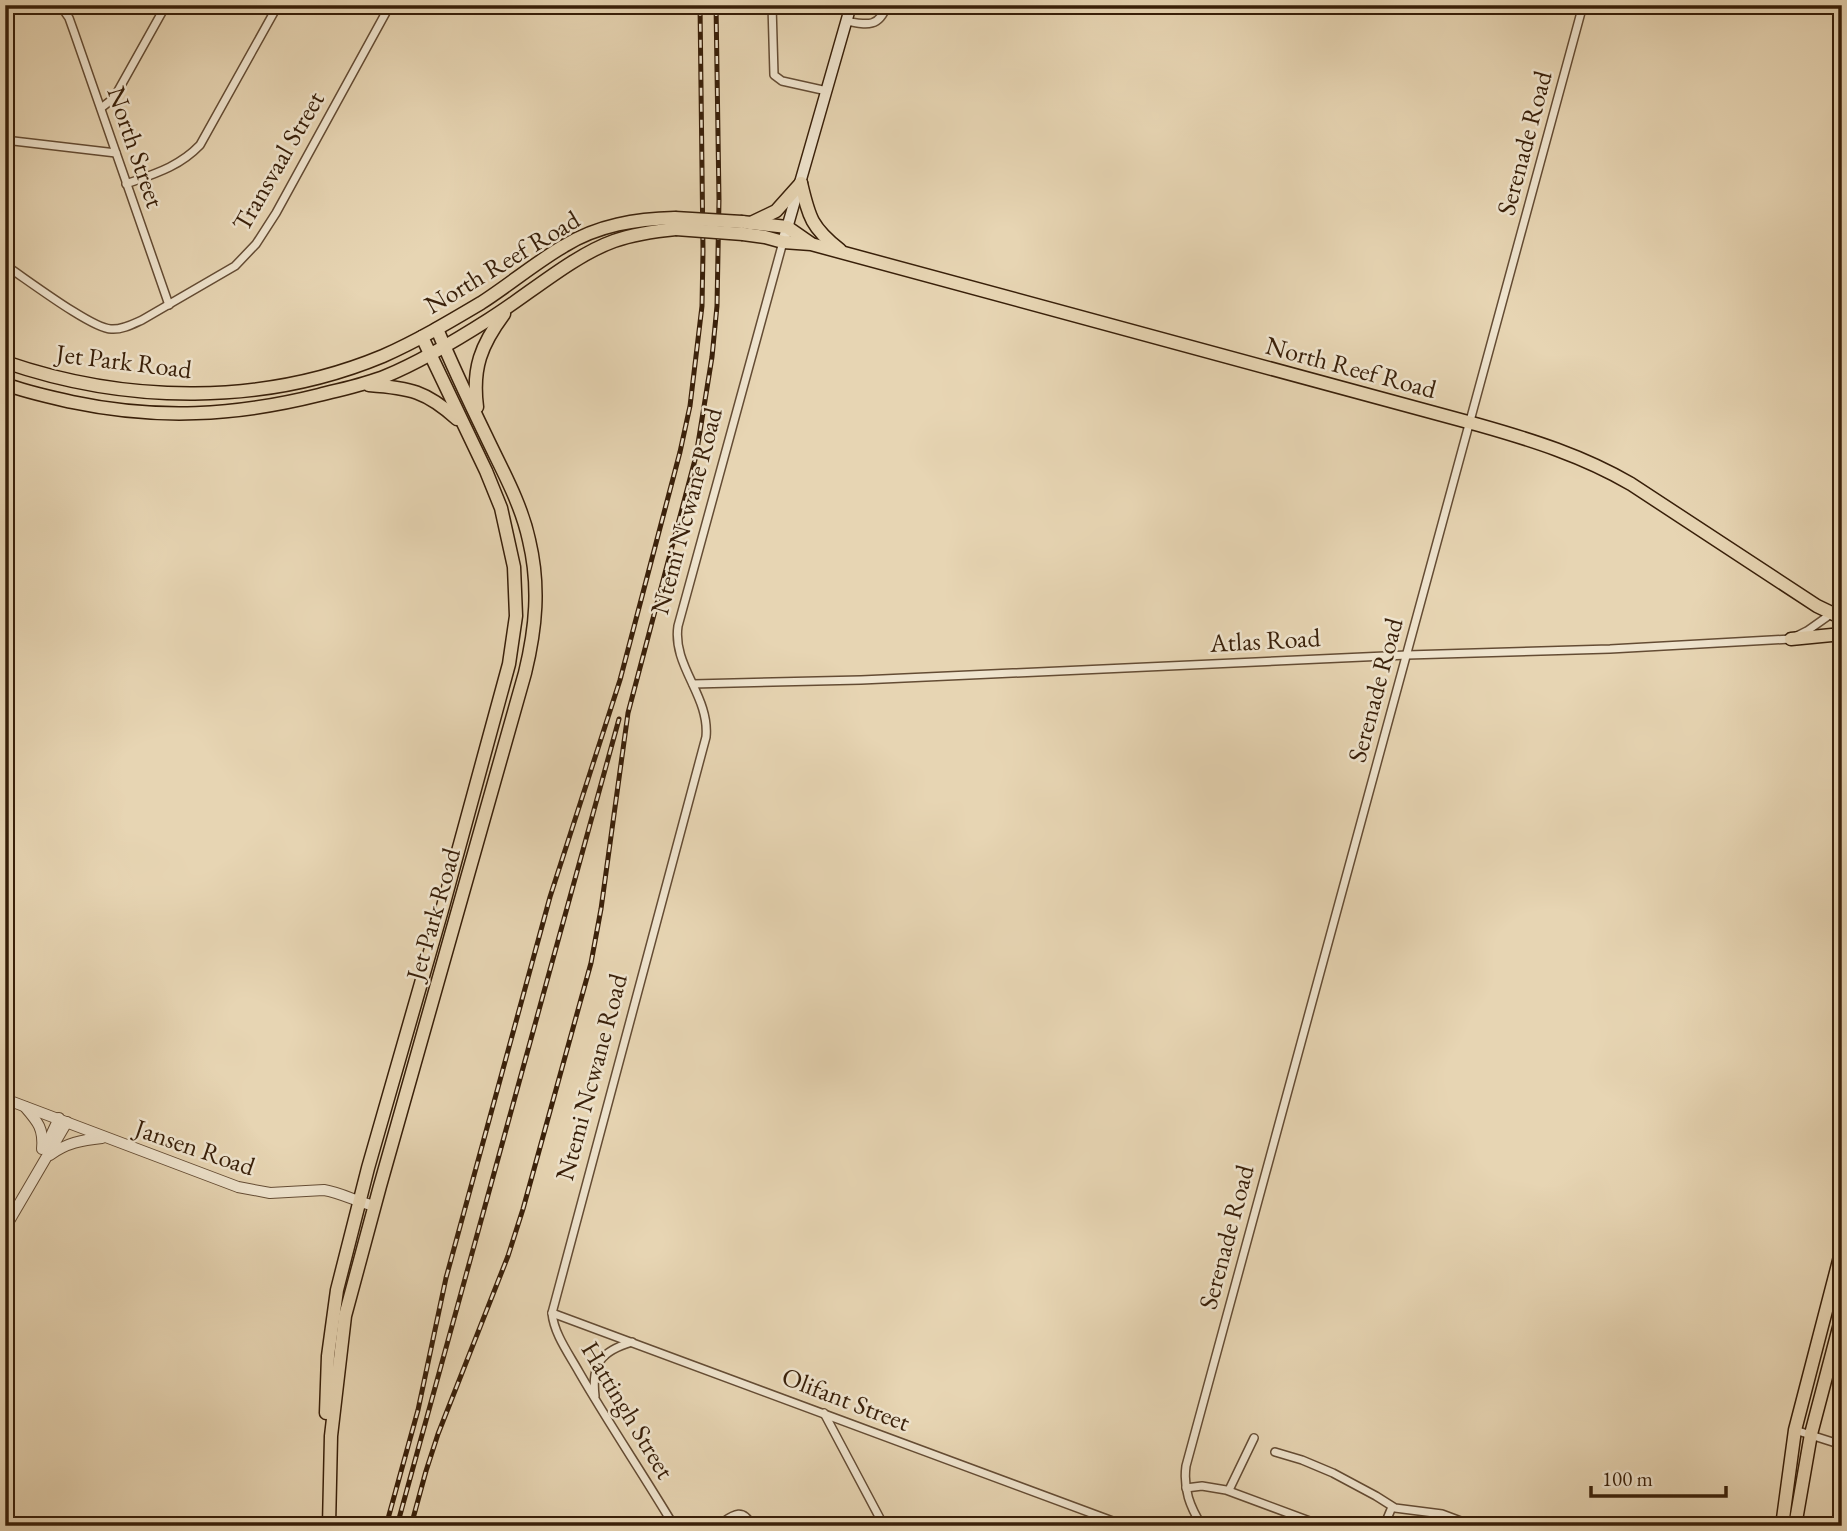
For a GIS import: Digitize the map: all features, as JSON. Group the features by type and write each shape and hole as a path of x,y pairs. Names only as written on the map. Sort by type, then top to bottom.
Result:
{"main road":[{"name":"Ntemi Ncwane Road","path":"783,242 851,5"},
{"path":"745,227 776,211 801,183"},
{"path":"801,183 815,226 822,236 845,254"},
{"name":"North Reef Road","path":"422,337 484,301 564,245 613,225 635,221 787,227 811,244"},
{"name":"North Reef Road","path":"429,355 508,308 587,254 612,242 676,224"},
{"name":"North Reef Road","path":"745,227 783,242 811,244 1532,440 1602,468 1654,498 1837,616"},
{"path":"478,418 475,379 479,357 490,333 508,308"},
{"name":"Jet Park Road","path":"329,1526 331,1436 343,1330 534,636 536,602 530,542 520,510 438,329"},
{"name":"Jet Park Road","path":"5,362 42,375 96,386 158,394 219,394 278,386 337,372 383,356 422,337 501,508 514,567 516,593 513,643 337,1290 330,1344 323,1526"},
{"name":"Jet Park Road","path":"5,384 50,398 90,406 160,414 203,414 292,402 362,384 386,376 429,355"},
{"path":"362,384 416,391 436,401 462,424"},
{"path":"1791,639 1842,634"},
{"path":"1782,1526 1795,1430 1842,1249"},
{"path":"1795,1526 1811,1434 1842,1316"}],"street":[{"name":"North Street","path":"61,5 69,18 169,304"},
{"path":"101,108 114,98 166,5"},
{"path":"126,184 171,167 200,145 278,5"},
{"name":"Transvaal Street","path":"5,265 108,330 128,326 235,266 256,244 276,213 390,5"},
{"path":"772,5 774,75 782,81 827,91"},
{"path":"846,21 873,23 882,17 887,5"},
{"name":"Serenade Road","path":"1186,1488 1186,1466 1270,1152 1584,5"},
{"path":"5,140 117,153"},
{"name":"Ntemi Ncwane Road","path":"552,1313 704,746 706,719 702,703 679,651 678,626 783,242"},
{"name":"Atlas Road","path":"693,684 1610,649 1791,639 1837,616"},
{"name":"Jansen Road","path":"5,1099 248,1190 282,1194 324,1190 375,1206"},
{"path":"25,1106 37,1121 42,1133 43,1158"},
{"path":"5,1228 63,1120"},
{"path":"5,1216 43,1158 74,1142 106,1138"},
{"name":"Olifant Street","path":"552,1313 1126,1526"},
{"name":"Hattingh Street","path":"552,1313 559,1336 671,1525"},
{"path":"596,1401 596,1367 607,1352 633,1342"},
{"path":"824,1413 884,1526"},
{"path":"1795,1430 1842,1445"},
{"path":"1229,1490 1254,1438"},
{"path":"1275,1452 1333,1473 1392,1507 1442,1514 1474,1526"},
{"path":"1198,1525 1186,1488 1202,1486 1229,1490 1323,1526"},
{"path":"1384,1526 1392,1507"},
{"path":"717,1526 734,1515 743,1514 752,1526"}],"railway":[{"path":"386,1526 418,1410 446,1278 550,897 620,680 690,406 702,306 700,5"},
{"path":"411,1526 438,1434 508,1256 591,963 628,713 696,456 712,357 717,306 719,200 716,5"},
{"path":"397,1526 619,719"}]}
